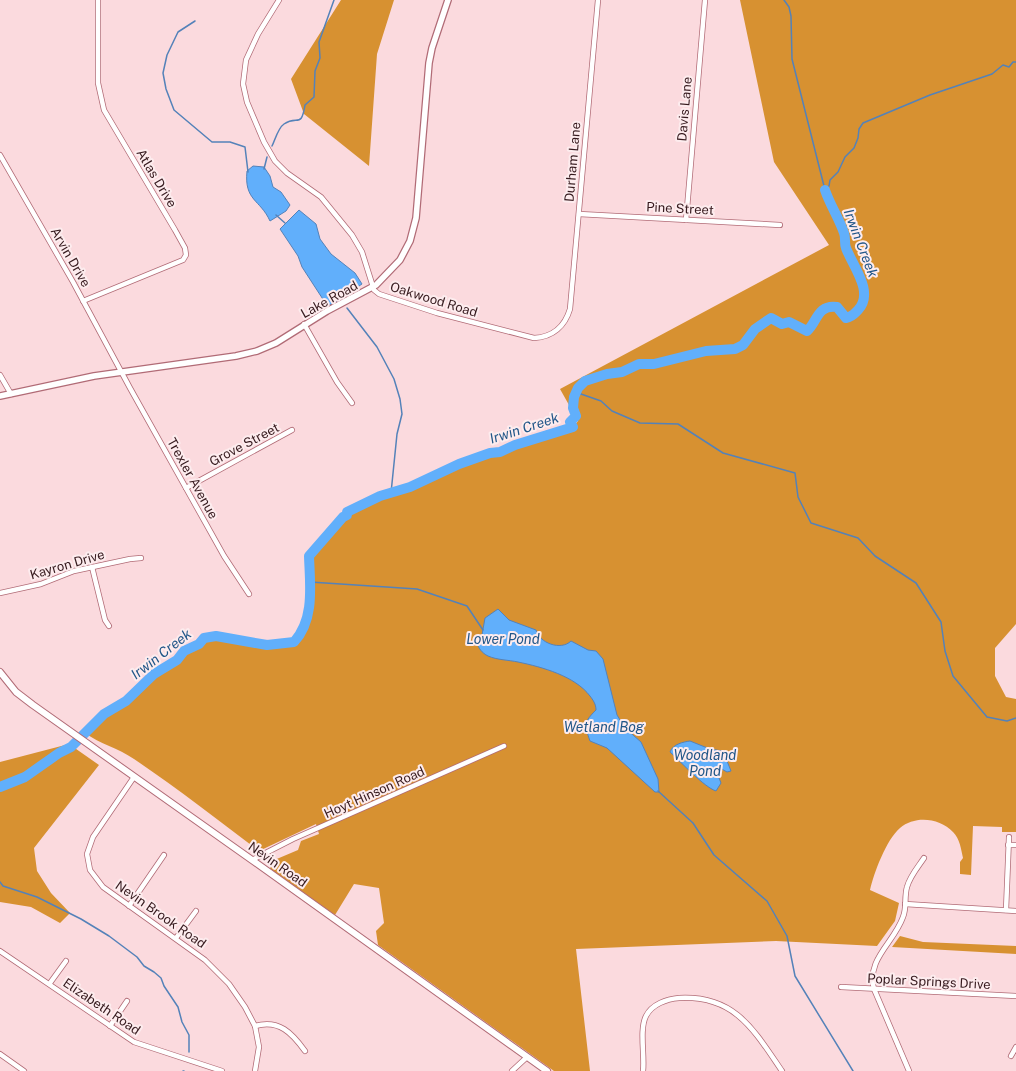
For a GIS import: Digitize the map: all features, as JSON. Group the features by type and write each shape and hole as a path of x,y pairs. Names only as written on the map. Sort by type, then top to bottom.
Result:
{"main road":[{"name":"Nevin Road","path":"1,676 16,692 85,743 252,860 547,1071"}],"street":[{"name":"Atlas Drive","path":"83,301 183,260 186,255 183,244 104,110 98,88 96,64 98,0"},
{"name":"Oakwood Road","path":"280,0 258,34 246,60 243,84 247,102 264,142 275,162 287,173 321,197 352,235 365,260 376,292 383,296 526,337 537,338 550,334 564,324"},
{"name":"Lake Road","path":"0,396 121,372 246,354 276,343 304,324 383,279 400,260 414,229 418,200 429,63 448,0"},
{"name":"Durham Lane","path":"564,324 569,313 572,300 598,0"},
{"name":"Davis Lane","path":"686,220 705,0"},
{"name":"Arvin Drive","path":"0,155 83,301 121,372"},
{"name":"Pine Street","path":"579,214 780,225"},
{"path":"304,324 331,372 352,403"},
{"name":"Trexler Avenue","path":"121,372 224,556 249,594"},
{"path":"0,374 11,394"},
{"name":"Grove Street","path":"186,488 292,430"},
{"name":"Kayron Drive","path":"0,593 42,584 74,571 141,558"},
{"path":"92,567 105,620 109,626"},
{"name":"Hoyt Hinson Road","path":"252,860 293,840 504,746"},
{"name":"Nevin Brook Road","path":"134,777 96,832 87,854 88,864 95,879 103,887 176,938 218,970 245,1007 256,1026 258,1048 255,1071"},
{"path":"1006,910 1009,837"},
{"path":"1008,845 1016,845"},
{"path":"129,906 164,855"},
{"path":"909,1071 874,989 872,976 874,964 899,927 904,915 907,887 924,858"},
{"path":"905,904 1016,910"},
{"path":"176,938 196,911"},
{"name":"Elizabeth Road","path":"0,951 50,983 134,1042 222,1071"},
{"path":"50,983 66,961"},
{"name":"Poplar Springs Drive","path":"841,987 1016,996"},
{"path":"643,1071 643,1032 646,1017 652,1009 661,1002 689,997 716,1002 739,1014 782,1071"},
{"path":"110,1026 127,1001"},
{"path":"256,1026 271,1024 285,1029 292,1034 305,1051"},
{"path":"1011,1056 1016,1047"},
{"path":"0,1054 24,1071"},
{"path":"512,1071 527,1057"}],"shaded area":[{"path":"341,0 394,0 377,54 369,166 304,114 291,79"},
{"path":"740,0 1016,0 1016,624 995,648 995,676 1006,697 1016,699 1016,832 1002,832 1002,827 973,826 971,875 960,874 960,862 963,858 961,848 959,841 948,827 934,821 920,820 913,821 900,828 885,848 874,875 870,890 899,903 895,921 877,946 776,941 576,949 590,1071 554,1071 378,945 376,931 384,923 379,888 354,884 335,915 270,869 272,861 298,850 301,841 319,834 316,824 259,851 134,759 85,733 104,714 126,701 154,674 177,660 184,651 199,644 204,638 216,636 267,645 294,642 301,633 305,623 310,601 309,556 343,517 347,515 347,512 380,496 410,487 459,464 490,453 500,452 515,445 573,427 578,421 560,389 829,245 774,162"},
{"path":"69,744 99,765 34,848 37,871 51,893 70,913 60,923 31,907 0,902 0,762"},
{"path":"900,936 923,942 1016,946 1016,954 892,947"}],"water":[{"path":"253,166 264,167 270,176 273,187 281,192 290,205 286,211 270,221 262,208 250,194 248,188 247,171"},
{"path":"299,210 316,224 320,239 331,254 355,273 362,284 348,292 337,304 326,304 302,267 298,256 280,229"},
{"name":"Lower Pond","path":"498,609 509,620 536,630 541,639 546,642 562,645 571,641 588,650 596,651 603,659 617,715 625,728 641,742 658,779 659,792 655,792 607,748 590,741 586,724 596,708 592,699 584,689 557,673 527,664 492,657 486,655 481,650 477,642 482,635 485,618"},
{"name":"Woodland Pond","path":"690,741 710,749 722,751 728,757 727,761 731,771 727,772 720,768 717,773 721,783 716,791 699,780 670,752 676,745"}],"waterway":[{"path":"272,146 278,131 282,126 300,119 304,112 305,105 314,97 315,71 320,58 319,42 334,0"},
{"path":"784,0 789,7 791,16 792,59 825,190"},
{"path":"195,21 178,32 167,55 163,73 166,89 174,110 212,142 230,142 245,147 248,172"},
{"name":"Irwin Creek","path":"825,190 829,186 830,180 838,172 845,157 854,148 858,138 859,129 863,123 930,95 992,74 1003,65 1009,67 1013,62 1016,62"},
{"path":"264,169 267,157"},
{"name":"Irwin Creek","path":"0,787 25,777 59,753 71,747 104,714 126,701 154,674 177,660 184,651 199,644 204,638 216,636 267,645 294,642 301,633 305,623 310,601 309,556 343,517 347,515 347,512 380,496 410,487 459,464 490,453 500,452 515,445 573,427 570,422 576,416 573,408 574,397 578,388 585,381 607,374 622,372 639,364 654,364 706,351 735,349 743,345 755,329 771,318 782,324 789,322 807,331 821,311 825,308 837,307 846,318 853,315 863,303 863,287 861,279 846,248 845,235 842,227 825,190"},
{"path":"276,215 285,223"},
{"path":"347,308 377,347 394,379 400,399 402,414 397,434 391,493"},
{"path":"574,397 581,394 601,401 612,411 640,423 678,424 723,453 795,473 798,497 811,523 858,538 875,556 916,583 941,622 945,651 953,676 987,717 1007,721 1016,718"},
{"path":"310,582 417,589 467,606 483,630"},
{"path":"658,791 693,823 714,855 767,901 787,936 795,976 853,1071"},
{"path":"0,882 3,886 37,897 81,919 109,936 137,957 144,966 161,978 164,986 178,1007 182,1022 189,1035 189,1052"}],"water label":[{"name":"Wetland Bog","path":"604,727"}]}
